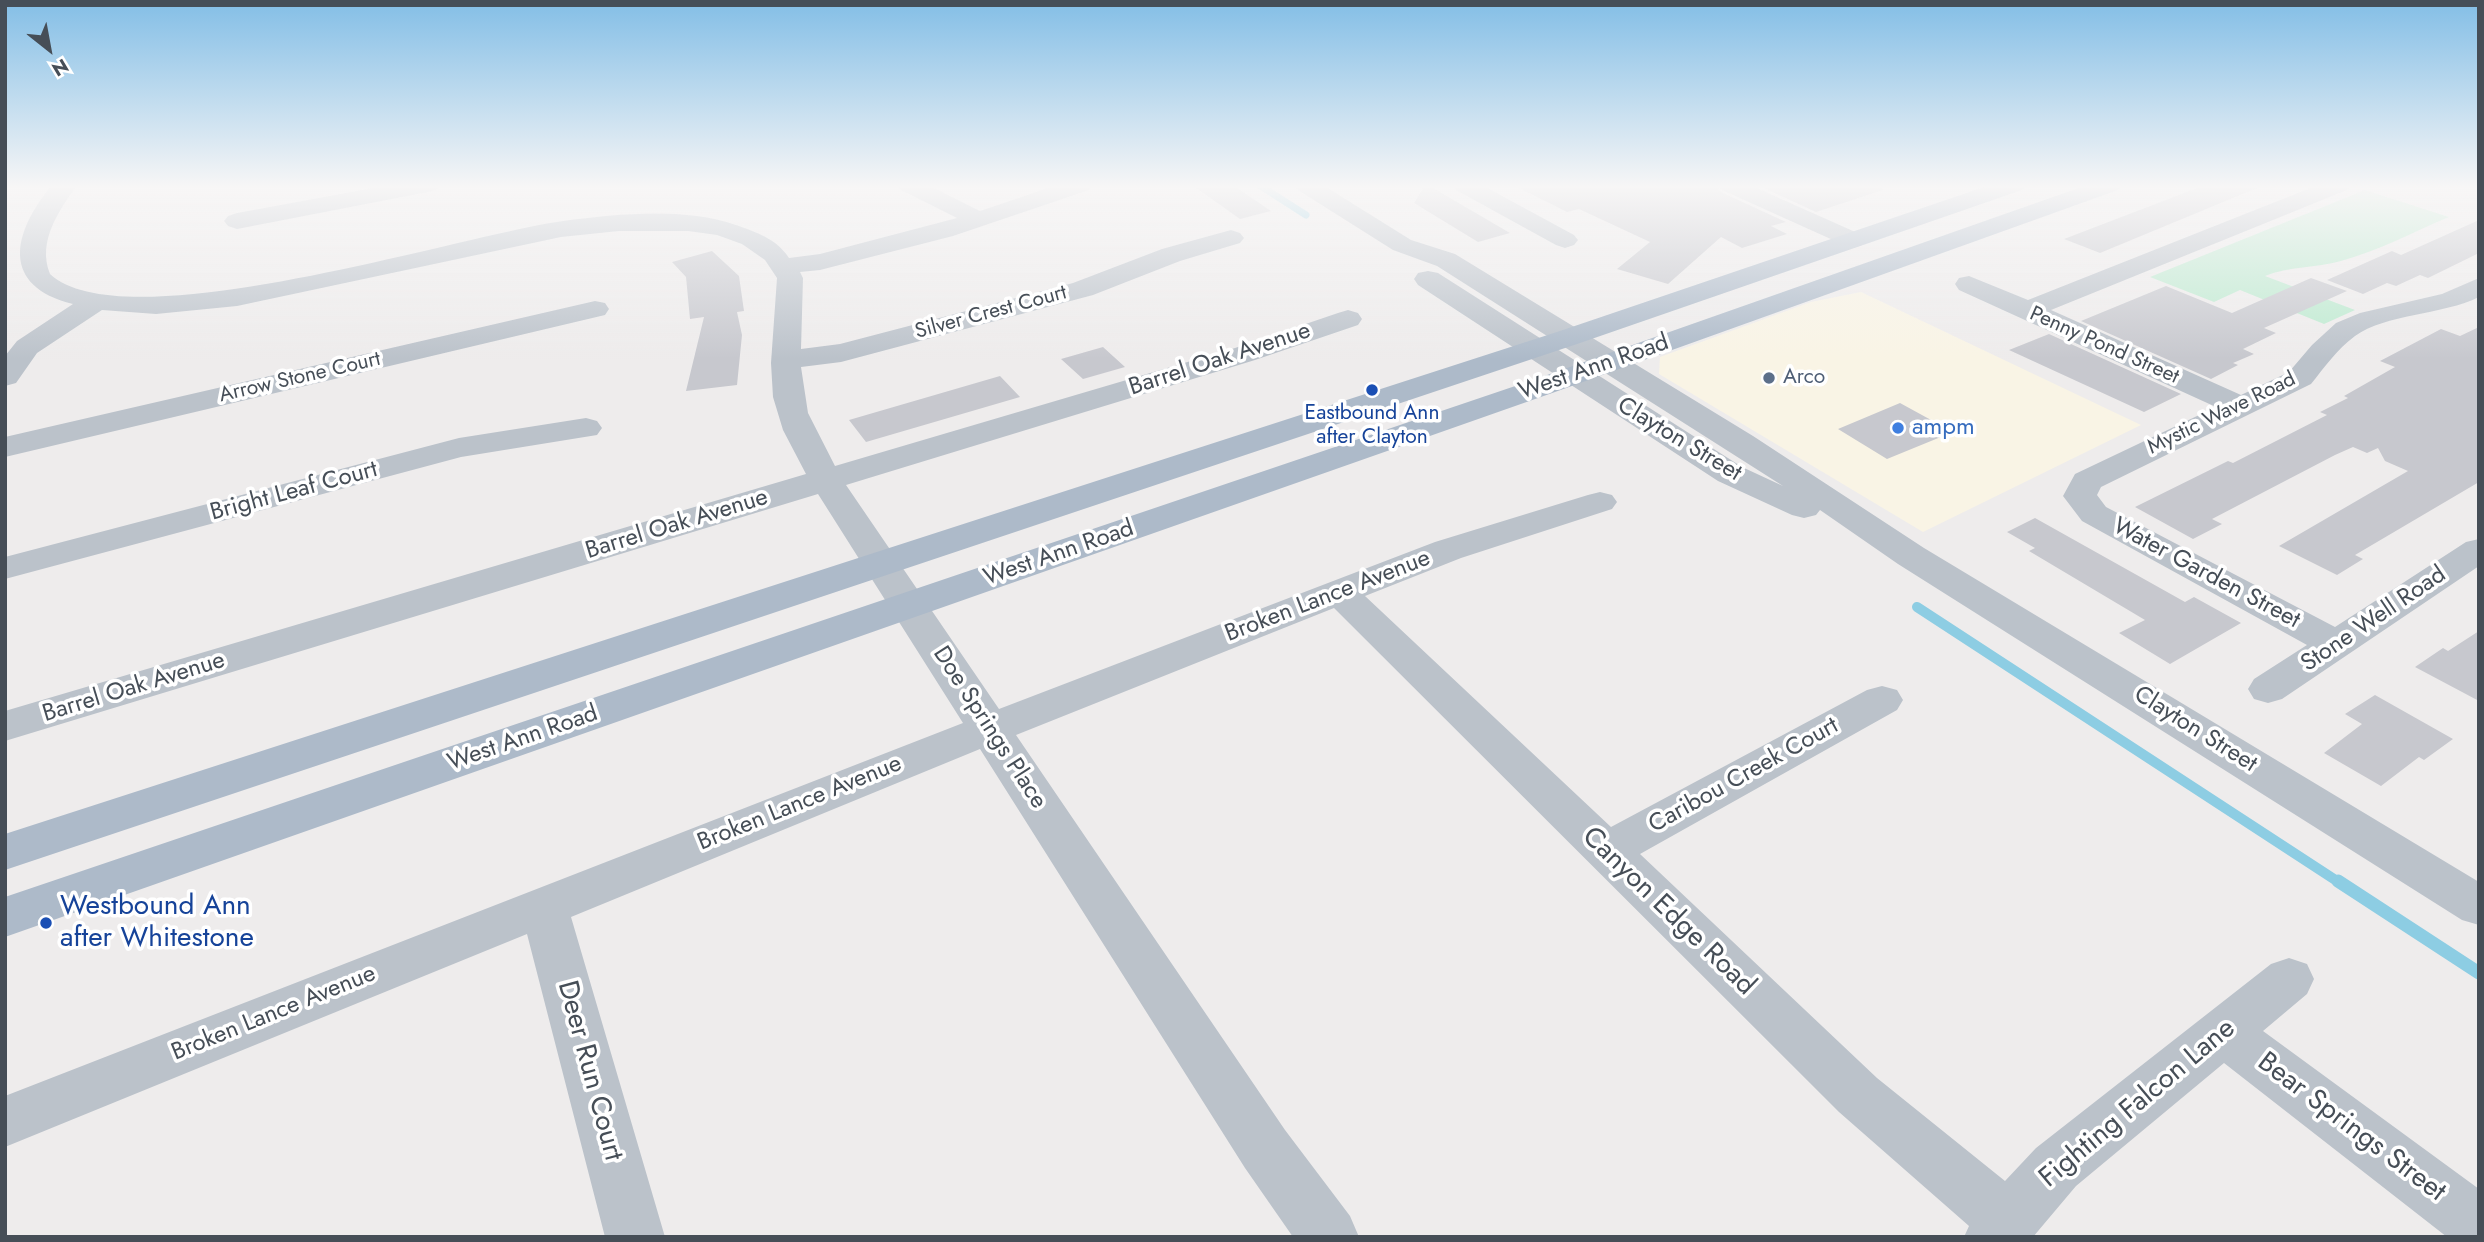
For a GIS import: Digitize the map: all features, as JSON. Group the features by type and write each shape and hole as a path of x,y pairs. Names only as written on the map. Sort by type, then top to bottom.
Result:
{"main road":[{"name":"West Ann Road","path":"5,852 1570,337 1844,243"},
{"path":"1746,315 1764,289 1839,261 1857,251 1860,246 1856,243"},
{"name":"West Ann Road","path":"5,917 910,606 1949,243"}],"street":[{"path":"35,243 32,268 37,278 47,286 63,294 95,302 135,306 236,296 493,243"},
{"path":"758,243 768,248 785,266 832,259 892,243"},
{"name":"Silver Crest Court","path":"788,360 841,353 1083,289 1171,255 1213,243"},
{"name":"Clayton Street","path":"1399,243 1446,260 1765,459 1911,556 2479,906"},
{"path":"2025,311 2190,243"},
{"name":"Clayton Street","path":"1402,245 1409,267 1730,474 1911,556"},
{"name":"Doe Springs Place","path":"785,266 790,278 788,360 791,411 799,433 826,480 1265,1149 1329,1237"},
{"name":"Penny Pond Street","path":"1969,284 2240,406"},
{"name":"Mystic Wave Road","path":"2080,496 2087,481 2300,378 2322,351 2346,329 2370,319 2451,300 2479,286"},
{"path":"5,377 27,347 95,302"},
{"name":"Arrow Stone Court","path":"5,447 595,309"},
{"name":"Barrel Oak Avenue","path":"5,726 1245,355 1348,319"},
{"name":"Bright Leaf Court","path":"5,568 458,448 586,428"},
{"path":"1730,474 1765,459"},
{"name":"Water Garden Street","path":"2080,496 2094,514 2337,644"},
{"name":"Broken Lance Avenue","path":"5,1122 1339,592 1448,550 1601,502"},
{"name":"Stone Well Road","path":"2269,690 2479,550"},
{"name":"Canyon Edge Road","path":"1339,592 1858,1095 2001,1229"},
{"name":"Caribou Creek Court","path":"1606,851 1882,700"},
{"name":"Deer Run Court","path":"544,906 635,1237"},
{"name":"Fighting Falcon Lane","path":"2001,1229 2056,1167 2289,979"},
{"name":"Bear Springs Street","path":"2224,1032 2479,1225"}],"shaded area":[{"path":"1861,292 2141,425 1923,532 1659,374 1660,357 1811,302"}],"green space":[{"path":"2234,243 2391,243 2355,257 2283,270 2265,276 2355,310 2324,324 2240,290 2214,302 2150,277"}],"building":[{"path":"1649,243 1714,243 1668,284 1617,269"},
{"path":"1732,243 1758,243 1742,248"},
{"path":"2074,243 2124,243 2100,253"},
{"path":"2428,243 2479,243 2479,253 2428,278 2420,275 2396,286 2387,283 2363,294 2327,280 2392,251 2401,255"},
{"path":"712,251 739,276 744,311 737,312 742,335 737,385 686,391 704,317 690,319 686,277 672,262"},
{"path":"2311,278 2347,291 2264,328 2276,333 2243,349 2254,354 2233,363 2238,365 2211,379 2081,321 2166,286 2232,313"},
{"path":"2479,327 2479,482 2355,555 2363,559 2337,575 2279,546 2408,471 2385,461 2378,448 2367,453 2353,447 2335,455 2212,519 2222,524 2193,539 2135,507 2228,461 2233,463 2327,415 2320,412 2348,398 2344,396 2395,367 2380,361 2441,329 2460,336"},
{"path":"2049,334 2181,394 2144,412 2009,350"},
{"path":"1103,347 1125,367 1083,379 1061,359"},
{"path":"1000,376 1020,397 866,442 849,420"},
{"name":"ampm","path":"1900,403 1953,432 1887,459 1838,429"},
{"path":"2035,518 2185,602 2194,597 2241,623 2170,664 2119,633 2145,620 2029,551 2035,548 2007,532"},
{"path":"2479,631 2479,701 2415,667 2443,648 2448,651"},
{"path":"2375,695 2453,739 2424,760 2419,757 2381,786 2324,753 2362,724 2345,714"}],"waterway":[{"path":"1917,607 2340,883"},
{"path":"2338,881 2479,973"}],"place":[{"name":"Arco","path":"1769,378"},
{"name":"Eastbound Ann after Clayton","path":"1372,390"},
{"name":"ampm","path":"1898,428"},
{"name":"Westbound Ann after Whitestone","path":"46,923"}]}
